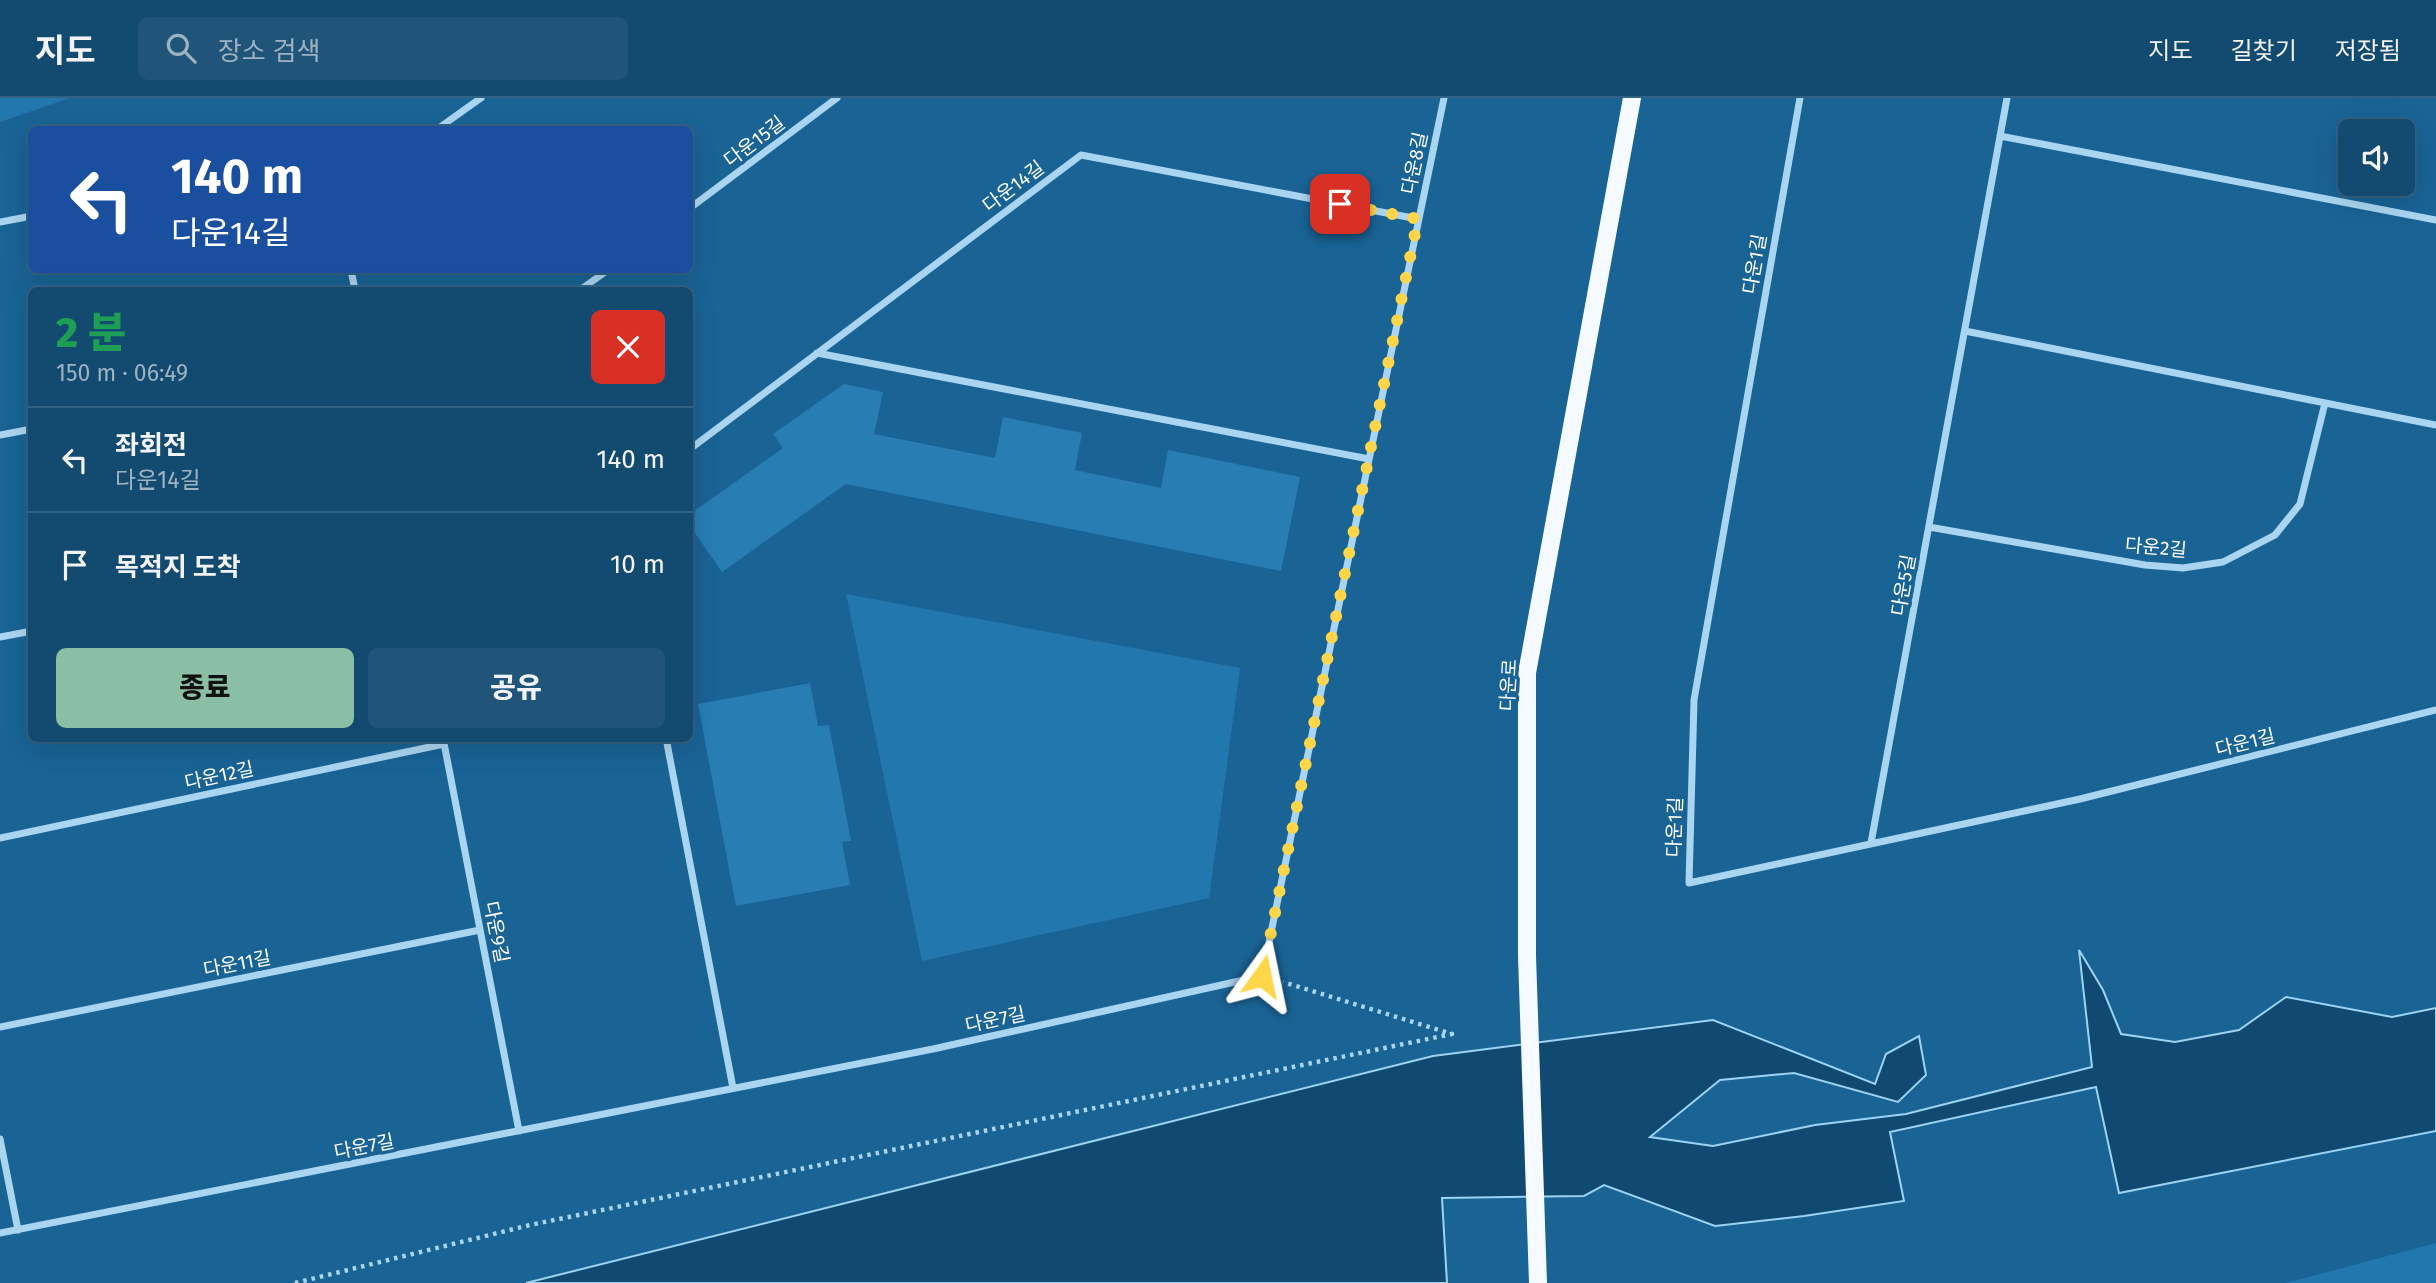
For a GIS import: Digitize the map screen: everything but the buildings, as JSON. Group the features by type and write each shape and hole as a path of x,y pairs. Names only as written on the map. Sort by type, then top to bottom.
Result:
{"main road":[{"name":"다운로","path":"1538,1283 1527,956 1527,673 1632,98"}],"street":[{"path":"442,126 481,98"},
{"name":"다운15길","path":"693,206 837,98"},
{"name":"다운8길","path":"1262,976 1444,98"},
{"name":"다운1길","path":"1800,98 1694,700 1689,883 2080,799 2436,710"},
{"name":"다운5길","path":"1871,844 2007,98"},
{"path":"2000,136 2436,220"},
{"name":"다운14길","path":"693,447 1081,155 1418,219"},
{"path":"0,222 28,217"},
{"path":"584,287 604,273"},
{"path":"1965,331 2436,425"},
{"path":"817,353 1369,459"},
{"name":"다운2길","path":"1929,527 2146,565 2183,568 2223,562 2275,535 2300,504 2325,403"},
{"path":"0,435 28,430"},
{"path":"0,637 28,632"},
{"name":"다운12길","path":"0,838 438,742"},
{"name":"다운9길","path":"443,742 519,1131"},
{"path":"667,742 733,1088"},
{"name":"다운11길","path":"0,1027 480,930"},
{"name":"다운7길","path":"0,1233 933,1049 1262,976"},
{"path":"0,1139 18,1230"}],"path":[{"path":"295,1283 530,1225 1452,1034 1262,976"}],"shaded area":[{"path":"0,98 70,98 0,122"},
{"path":"846,594 1240,668 1209,898 922,961"},
{"path":"2079,950 2103,990 2121,1034 2175,1042 2239,1030 2286,997 2392,1017 2436,1008 2436,1131 2119,1193 2096,1087 1890,1132 1904,1201 1715,1226 1604,1185 1584,1196 1442,1198 1447,1283 526,1283 1433,1056 1713,1020 1875,1084 1886,1054 1919,1036 1926,1075 1898,1102 1794,1073 1720,1080 1650,1137 1713,1146 1815,1125 1906,1114 2092,1067"},
{"path":"2436,1243 2436,1283 2286,1283"}],"route":[{"path":"1262,976 1418,219 1340,204"}]}
